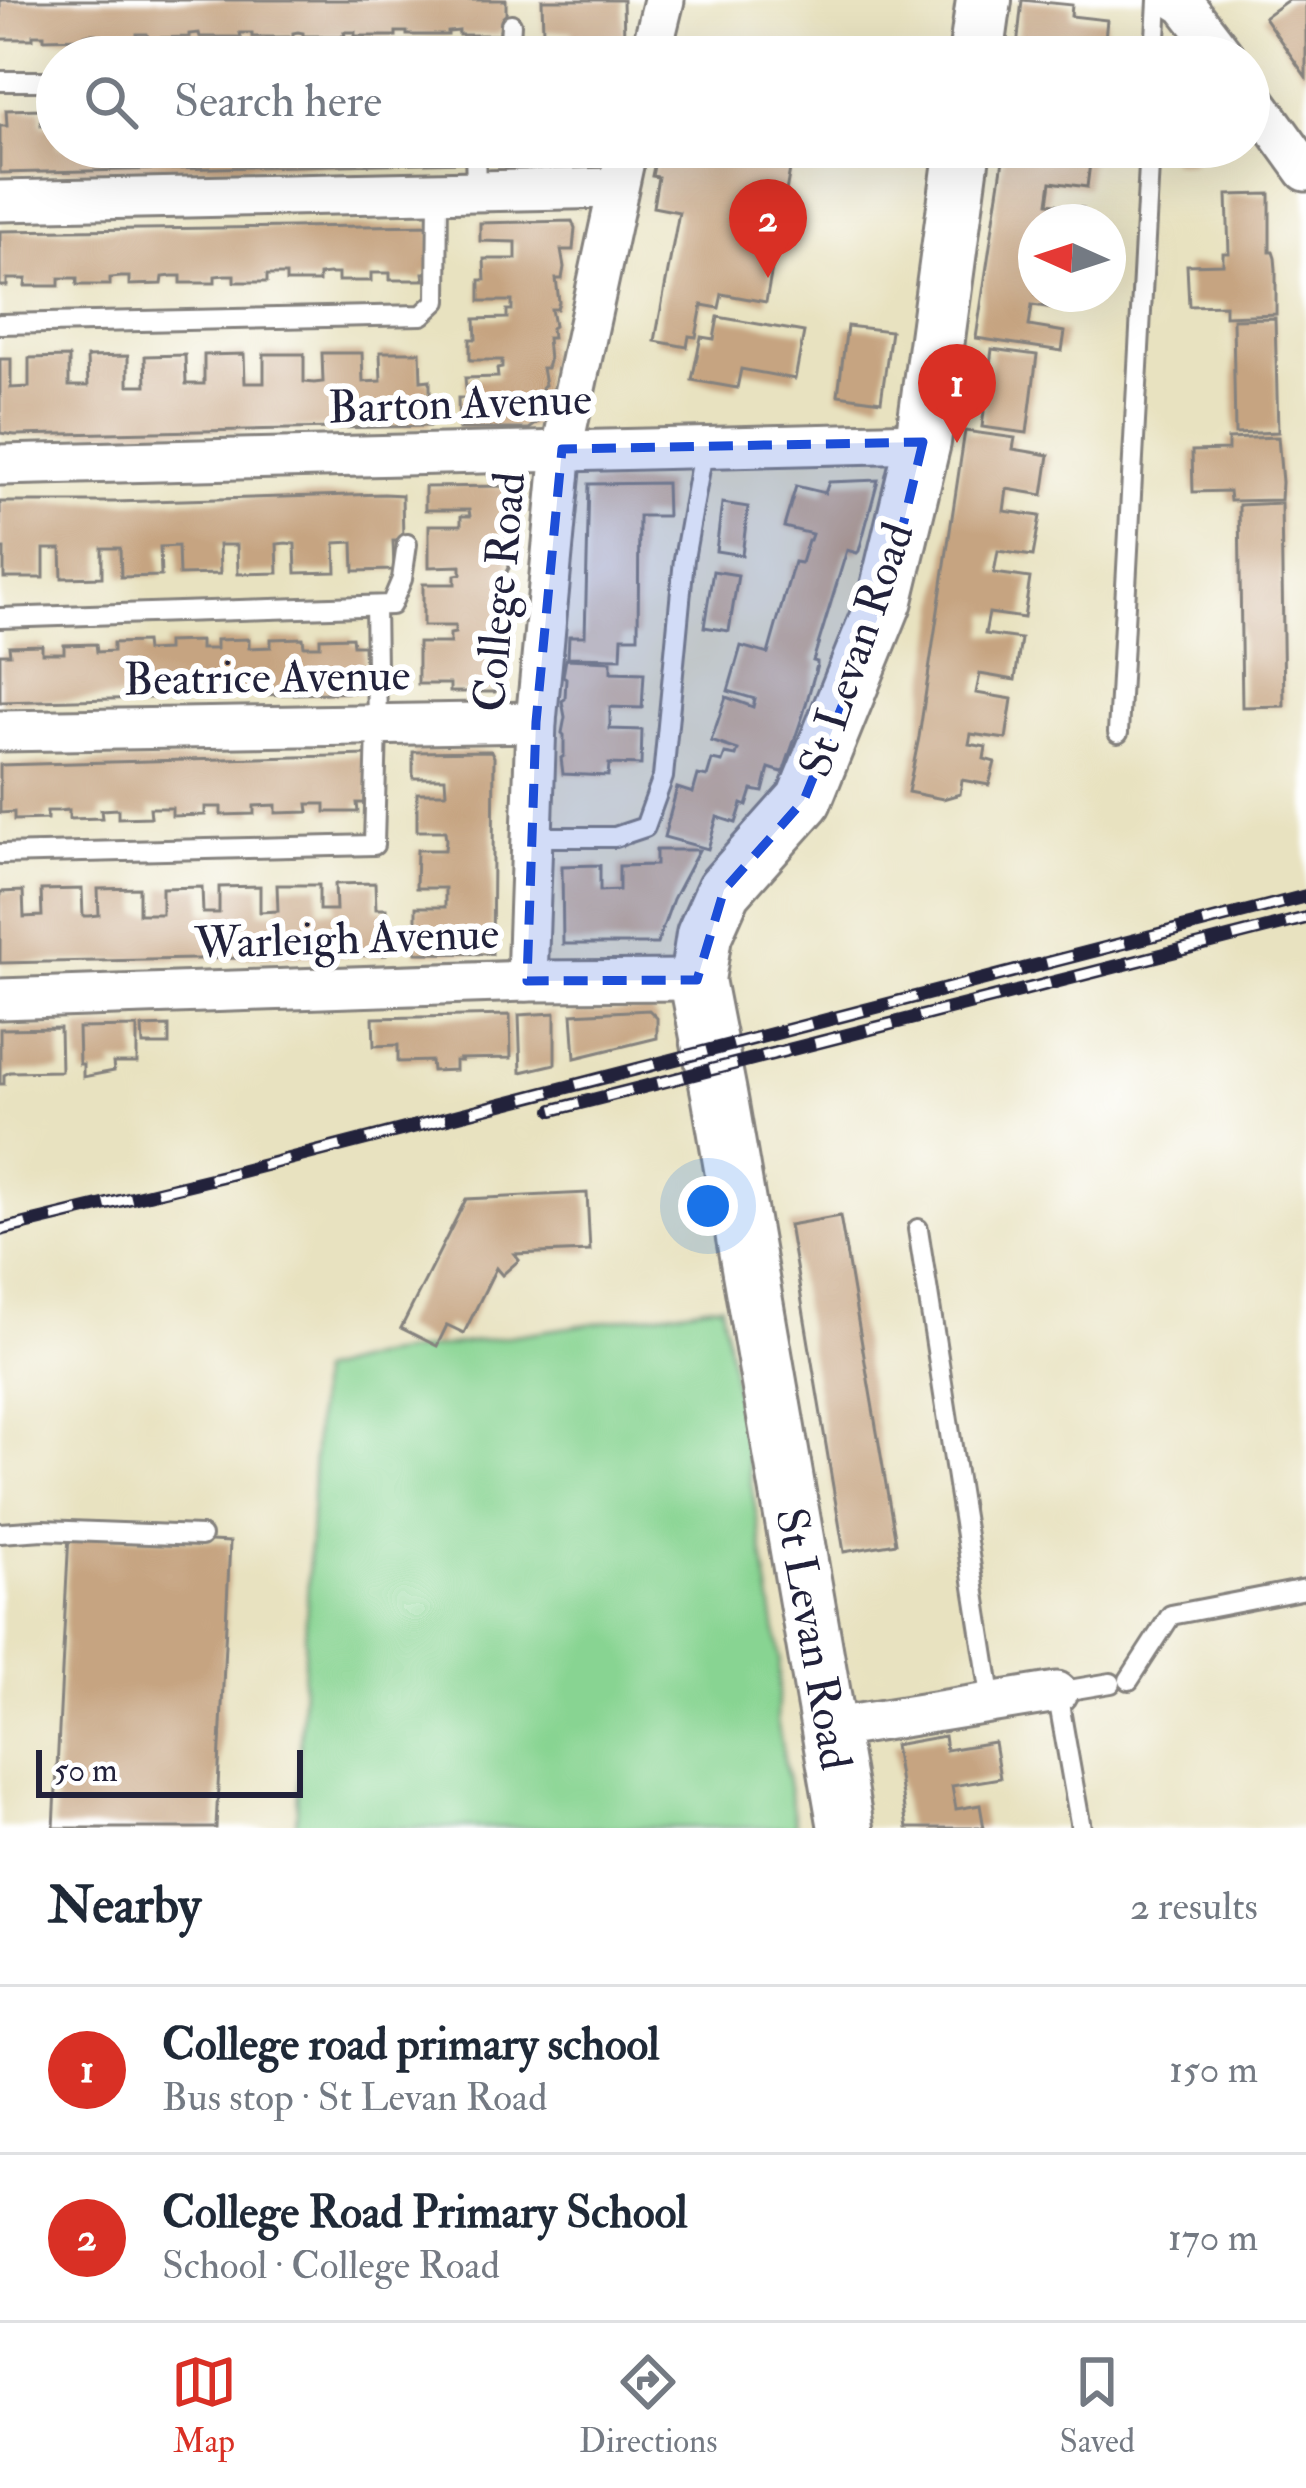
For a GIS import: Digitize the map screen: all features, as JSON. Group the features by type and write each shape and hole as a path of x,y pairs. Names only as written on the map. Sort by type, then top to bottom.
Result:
{"street":[{"path":"655,36 664,0"},
{"path":"979,36 984,0"},
{"path":"1177,0 1209,36"},
{"path":"1270,121 1306,171"},
{"name":"College Road","path":"527,981 536,722 562,449 622,168"},
{"name":"St Levan Road","path":"846,1828 697,980 704,935 724,890 804,800 884,600 922,442 960,168"},
{"path":"0,201 617,188"},
{"name":"Barton Avenue","path":"0,465 922,442"},
{"name":"Beatrice Avenue","path":"0,731 536,722"},
{"name":"Warleigh Avenue","path":"0,999 527,981 697,980"},
{"path":"828,1729 1057,1692"}],"lane":[{"path":"1156,36 1159,0"},
{"path":"511,36 512,24"},
{"path":"0,81 36,81"},
{"path":"0,324 422,315 437,301 457,191 466,168"},
{"path":"1118,733 1149,168"},
{"path":"532,837 615,837 645,826 663,777 684,559 704,446"},
{"path":"0,619 391,605 403,579 407,544"},
{"path":"0,854 374,845 375,606"},
{"path":"918,1229 992,1702"},
{"path":"0,1533 44,1530 201,1536"},
{"path":"1081,1828 1057,1692 1120,1681 1171,1615 1306,1589"}],"highlighted area":[{"path":"923,442 885,600 804,800 724,890 697,980 527,981 536,722 562,449"}],"green space":[{"path":"721,1304 780,1656 777,1720 796,1828 296,1828 318,1372 378,1356"}],"building":[{"path":"0,0 506,0 506,31 500,35 459,35 459,31 448,35 355,36 355,32 344,32 345,36 303,36 298,32 293,36 89,34 0,39"},
{"path":"542,0 623,0 624,36 543,32"},
{"path":"1022,0 1072,5 1071,16 1107,20 1105,36 1018,36"},
{"path":"1288,0 1306,0 1306,77 1264,17"},
{"path":"36,109 36,168 213,168 0,173 0,126 7,126 6,110"},
{"path":"654,168 790,168 766,302 722,294 719,308 702,305 696,337 689,336 687,347 655,341 679,212 653,207 658,177 652,176"},
{"path":"1002,168 1089,168 1087,187 1051,182 1048,203 1055,204 1018,204 1018,312 1031,312 1029,326 1065,332 1062,351 976,338"},
{"path":"1270,194 1276,314 1225,316 1225,305 1189,306 1187,265 1223,264 1223,253 1229,253 1227,195"},
{"path":"572,221 573,250 561,250 562,279 556,279 559,302 557,309 551,309 554,326 552,338 547,338 547,368 542,368 545,385 539,397 539,422 529,429 459,429 458,398 467,398 465,378 498,377 497,369 502,368 502,360 470,360 475,319 507,318 507,310 512,310 512,301 480,301 480,280 485,280 484,259 516,259 516,242 480,241 480,223"},
{"path":"432,225 433,273 423,273 424,280 390,280 390,273 371,273 371,281 338,281 338,274 329,274 319,275 319,282 286,282 286,275 267,275 267,282 234,282 234,275 225,275 215,276 215,283 181,283 181,276 172,276 163,277 162,284 129,285 129,277 121,277 110,278 110,285 77,285 77,278 59,278 59,286 25,286 26,279 7,279 7,286 0,286 0,231"},
{"path":"718,317 804,332 795,379 741,369 737,388 692,380 701,337 714,339"},
{"path":"1275,318 1278,432 1235,434 1233,319"},
{"path":"847,326 891,331 881,401 838,395"},
{"path":"992,349 1037,355 1027,433 982,427"},
{"path":"380,352 420,352 421,381 430,380 430,426 0,433 0,359 11,359 11,388 29,387 29,358 69,357 69,386 88,386 87,357 128,356 128,385 146,385 145,356 185,355 186,384 204,384 204,355 244,354 245,383 264,383 264,354 304,354 304,382 314,383 323,382 322,353 362,353 363,382 381,381"},
{"path":"965,431 1015,438 1013,449 1049,455 1043,495 1007,489 1004,511 1040,516 1033,556 998,551 994,573 1030,578 1024,618 989,613 985,634 1021,639 1015,680 980,674 976,693 1012,699 1006,739 971,734 969,744 986,747 984,759 995,762 989,785 962,780 960,794 943,799 908,792"},
{"path":"1278,437 1281,500 1230,501 1229,491 1193,492 1192,451 1228,450 1228,439"},
{"path":"878,480 859,551 847,550 784,770 769,768 763,792 752,790 736,823 717,817 708,849 664,837 677,788 693,793 698,775 707,777 712,760 722,762 725,754 736,756 738,750 711,741 726,697 753,707 755,699 728,691 741,646 768,654 794,562 801,563 812,534 784,527 796,486 825,493 829,482"},
{"path":"666,483 667,516 639,516 638,637 622,637 621,658 568,657 569,636 585,636 589,484"},
{"path":"509,486 514,492 514,516 506,516 509,568 500,574 503,627 496,633 495,692 450,692 450,684 418,684 418,643 450,643 450,634 455,633 455,626 423,626 423,584 455,584 455,575 461,574 461,566 429,567 429,525 461,525 461,516 470,516 469,510 425,510 425,487"},
{"path":"402,495 403,541 393,541 394,570 354,571 353,542 335,543 336,572 296,573 295,544 286,543 277,544 278,573 238,574 237,545 219,545 220,574 179,575 178,546 160,547 161,576 121,577 120,548 102,548 102,577 62,578 61,549 44,549 44,578 4,578 0,502"},
{"path":"722,503 748,507 742,555 716,551"},
{"path":"1281,503 1284,706 1242,707 1239,505"},
{"path":"713,571 738,575 729,631 704,627"},
{"path":"352,637 353,645 364,645 365,692 0,702 0,654 10,654 9,646 42,645 42,653 64,653 64,645 96,644 97,652 113,651 113,643 145,642 146,651 167,650 167,642 200,641 200,649 216,649 216,640 249,639 249,648 271,647 271,639 303,638 304,646 320,646 320,638"},
{"path":"566,659 611,661 611,672 644,673 642,708 610,707 610,729 642,730 641,765 609,764 608,776 563,774"},
{"path":"491,751 492,954 416,953 416,907 445,907 445,888 416,888 417,850 445,850 446,840 445,831 417,831 417,793 446,793 445,778 413,778 413,752"},
{"path":"368,755 369,803 357,803 358,812 325,812 325,804 308,804 309,812 276,813 276,805 254,806 254,814 221,815 221,807 205,807 205,815 172,816 172,808 150,808 151,817 118,818 118,809 101,810 102,818 69,819 69,810 47,811 47,819 14,820 14,812 0,813 0,765"},
{"path":"656,850 699,850 673,899 657,944 563,944 562,866 600,865 600,891 619,890 619,866 656,865"},
{"path":"375,883 376,909 386,909 386,955 0,963 0,892 23,891 24,917 42,916 41,890 82,889 83,916 89,916 99,915 98,889 139,888 139,914 162,914 162,888 202,887 203,913 219,913 219,887 260,886 260,912 278,911 277,885 319,885 319,910 336,910 335,884"},
{"path":"649,1010 657,1018 657,1038 575,1058 572,1014"},
{"path":"555,1013 555,1064 521,1072 519,1015"},
{"path":"510,1015 511,1058 460,1059 455,1061 455,1070 432,1071 431,1061 398,1062 398,1045 374,1046 373,1018"},
{"path":"169,1026 169,1045 143,1045 142,1027"},
{"path":"137,1027 137,1063 113,1063 114,1071 83,1077 78,1028"},
{"path":"60,1028 61,1071 10,1072 0,1084 0,1029"},
{"path":"587,1193 590,1251 514,1254 519,1260 502,1275 496,1268 464,1333 447,1325 437,1346 401,1328 466,1199"},
{"path":"840,1216 896,1543 844,1552 789,1225"},
{"path":"69,1534 230,1542 216,1828 54,1828"},
{"path":"944,1736 946,1750 994,1742 1000,1778 952,1786 956,1809 980,1805 984,1828 907,1828 894,1745"}],"railway":[{"path":"0,1230 1306,896"},
{"path":"553,1110 1306,918"}],"place":[{"name":"College Road Primary School","path":"768,278"},
{"name":"College road primary school","path":"957,443"}]}
